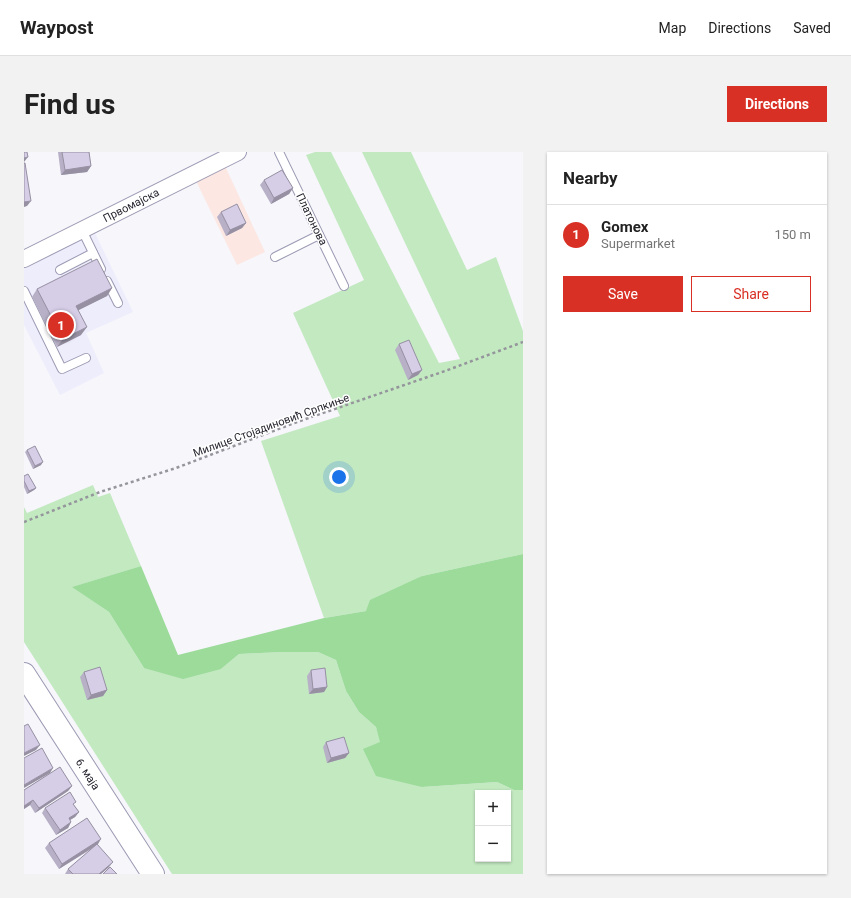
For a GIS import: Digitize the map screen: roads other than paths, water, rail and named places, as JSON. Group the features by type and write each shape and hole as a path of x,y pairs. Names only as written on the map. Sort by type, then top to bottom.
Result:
{"street":[{"name":"Првомајска","path":"24,259 238,152"},
{"name":"6. маја","path":"24,674 153,874"}],"lane":[{"name":"Платонова","path":"279,152 344,286"},
{"path":"82,230 118,303"},
{"path":"275,257 319,235"},
{"path":"60,270 93,253"},
{"path":"24,291 62,369 86,358"}],"place":[{"name":"Gomex","path":"61,325"}]}
